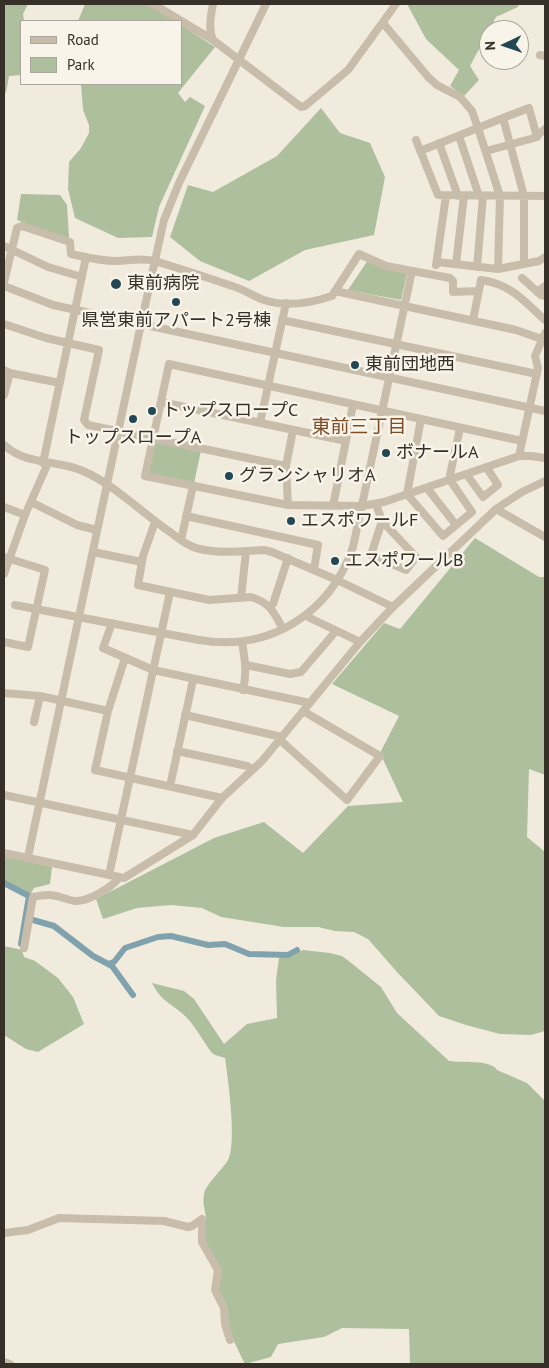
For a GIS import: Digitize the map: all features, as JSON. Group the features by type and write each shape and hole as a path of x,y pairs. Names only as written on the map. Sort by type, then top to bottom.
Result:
{"street":[{"path":"153,4 180,20"},
{"path":"213,4 210,24 213,40"},
{"path":"28,857 141,324 170,204 266,4"},
{"path":"182,21 213,40 301,108 348,70 396,4"},
{"path":"383,23 437,85 460,97 472,110 500,196 498,269"},
{"path":"420,151 529,108 537,137"},
{"path":"503,118 524,196 524,264"},
{"path":"486,151 537,137 545,129"},
{"path":"459,136 481,196 477,267"},
{"path":"416,140 438,196 545,196"},
{"path":"439,143 461,196 456,264"},
{"path":"434,275 446,196"},
{"path":"4,282 17,228 22,226 70,242 71,254 117,261 142,258 155,261 240,288 264,300 286,304 318,300 332,296 359,254 386,266 450,278 453,281 453,292 478,291"},
{"path":"4,246 48,267 82,277"},
{"path":"4,574 7,558 45,463 86,257"},
{"path":"437,262 498,269 539,261 545,257"},
{"path":"15,605 207,642 242,642 268,636 307,614 327,594 337,580 353,547 412,271"},
{"path":"522,278 537,292 545,296"},
{"path":"473,320 481,280 505,286 545,320"},
{"path":"4,286 40,301 75,310 545,411"},
{"path":"537,292 545,286"},
{"path":"336,291 544,337 535,356 538,368 519,456"},
{"path":"260,423 286,304"},
{"path":"282,320 536,374"},
{"path":"4,324 31,334 99,350 84,420 88,425 286,466"},
{"path":"522,441 169,364 145,476 288,505 362,506 376,504 427,488 519,456 545,458"},
{"path":"4,395 7,371 60,383"},
{"path":"161,402 346,441"},
{"path":"333,506 353,405"},
{"path":"407,494 421,419"},
{"path":"407,494 443,536 472,512 451,480 450,475 460,428"},
{"path":"288,505 286,466 293,430"},
{"path":"4,445 18,455 45,463 82,470 107,484 155,522 193,547 213,552 264,550 288,558 337,580 392,608"},
{"path":"467,474 483,497 498,486 487,468"},
{"path":"4,852 124,878 193,835 222,798 262,761 360,642 392,608 496,510 522,492 545,481"},
{"path":"181,540 192,486"},
{"path":"427,488 456,525"},
{"path":"31,502 77,525 97,530"},
{"path":"376,504 382,521 416,556 406,570 371,555 382,521"},
{"path":"4,507 25,515"},
{"path":"496,510 545,537"},
{"path":"186,516 318,545 314,570"},
{"path":"155,522 142,562 138,585 209,600 257,599 270,607 283,629"},
{"path":"241,598 246,551"},
{"path":"93,552 142,562"},
{"path":"4,642 28,647 38,609 45,570 7,558"},
{"path":"270,607 273,604 288,558"},
{"path":"109,875 170,592"},
{"path":"307,614 310,618 360,642"},
{"path":"112,623 103,648 153,670 193,680 310,703"},
{"path":"246,666 290,674 301,672 336,631"},
{"path":"242,642 246,666 243,690"},
{"path":"125,658 108,711 95,770 222,798"},
{"path":"170,786 193,680"},
{"path":"4,693 40,696 108,711"},
{"path":"34,722 40,696"},
{"path":"185,716 281,738 346,800 380,756 303,711"},
{"path":"177,751 247,766 252,769"},
{"path":"4,795 193,835"},
{"path":"24,948 33,897 50,895 77,901 82,900 100,893 119,878"},
{"path":"4,1233 28,1230 59,1218 164,1221 188,1227 202,1219 202,1242 218,1270 215,1290 224,1308 225,1324 230,1340"},
{"path":"4,1362 10,1364"}],"green space":[{"path":"4,4 28,4 23,14 24,20 20,20 20,75 9,76 6,93 4,93"},
{"path":"85,4 147,4 173,20 78,20"},
{"path":"407,4 519,4 518,7 496,17 494,20 479,20 479,49 470,66 479,80 464,96 450,86 459,70 426,39"},
{"path":"182,26 215,47 178,93 185,102 190,97 205,106 159,207 152,237 118,238 75,218 68,189 69,162 81,148 89,133 89,125 83,110 81,85 182,85"},
{"path":"321,108 340,133 370,143 385,177 374,235 305,250 249,281 200,261 170,237 188,185 213,192 277,156"},
{"path":"21,194 60,195 67,205 69,237 66,239 17,220"},
{"path":"368,260 407,274 401,300 348,290"},
{"path":"158,442 201,451 194,483 150,474 155,444"},
{"path":"475,538 539,577 545,577 545,775 529,769 527,837 545,852 545,1031 531,1035 500,1034 439,1016 368,939 354,932 335,931 318,927 284,927 221,917 202,908 171,905 137,908 103,919 96,899 214,838 264,822 303,853 348,806 403,802 380,753 399,716 332,684 384,623 400,629"},
{"path":"4,856 52,867 50,884 34,888 30,895 4,882"},
{"path":"4,946 22,950 24,957 35,961 58,978 73,997 84,1024 38,1052 26,1049 4,1035"},
{"path":"303,950 342,956 350,962 381,987 397,1013 449,1061 488,1064 527,1083 545,1101 545,1364 410,1364 409,1329 342,1328 324,1337 278,1344 271,1357 245,1364 222,1311 218,1290 221,1270 207,1246 205,1237 206,1220 203,1201 205,1190 228,1160 231,1152 231,1110 225,1058 211,1052 191,1022 162,998 152,983 184,991 194,999 224,1044 247,1024 277,1018 276,980 279,958"}],"waterway":[{"path":"4,883 29,896 21,944"},
{"path":"33,920 54,926 93,956 112,966 133,995"},
{"path":"108,964 114,962 125,948 158,937 171,936 208,945 225,944 249,954 288,955 297,950"}],"place":[{"name":"東前病院","path":"116,284"},
{"name":"県営東前アパート2号棟","path":"176,302"},
{"name":"東前団地西","path":"355,365"},
{"name":"トップスロープC","path":"152,411"},
{"name":"トップスロープA","path":"133,419"},
{"name":"ボナールA","path":"386,453"},
{"name":"グランシャリオA","path":"229,476"},
{"name":"エスポワールF","path":"291,521"},
{"name":"エスポワールB","path":"335,561"}],"district":[{"name":"東前三丁目","path":"359,428"}]}
